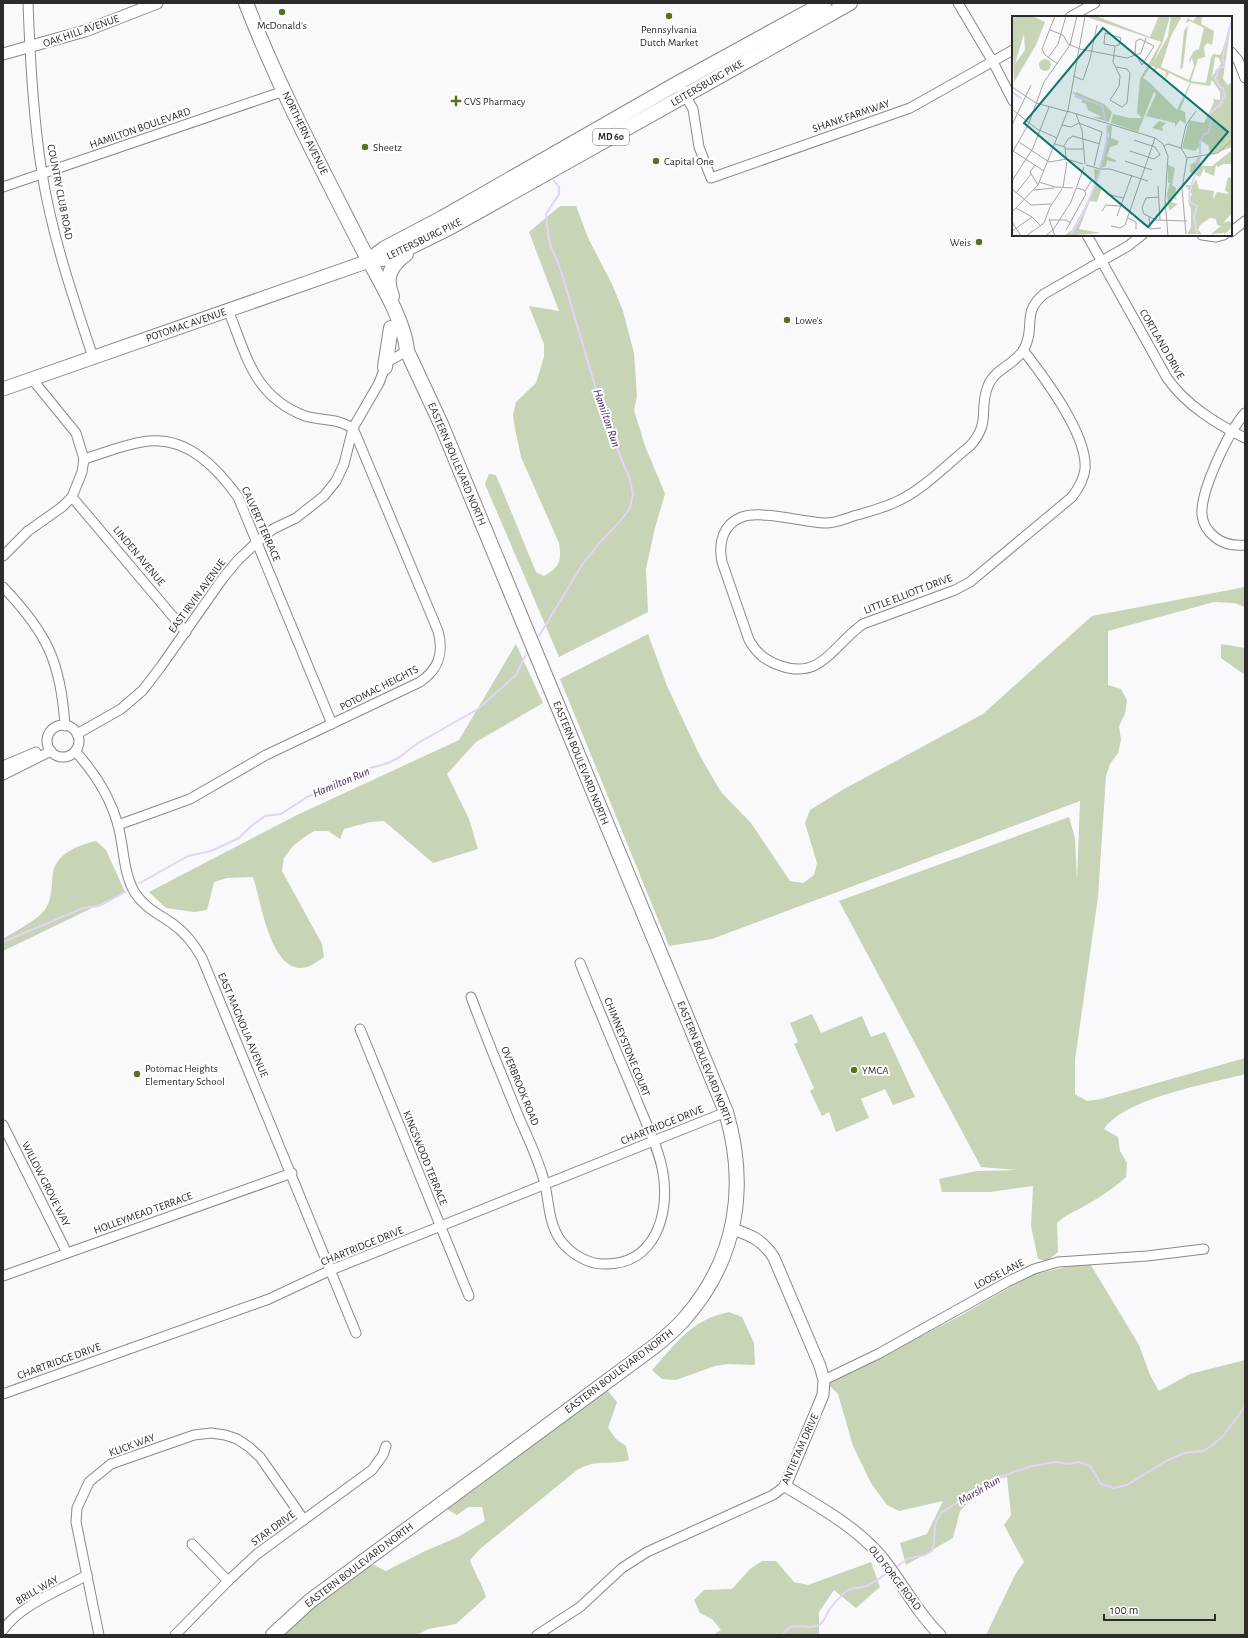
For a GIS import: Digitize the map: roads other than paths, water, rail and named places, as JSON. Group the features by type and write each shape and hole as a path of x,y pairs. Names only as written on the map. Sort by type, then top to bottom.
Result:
{"main road":[{"name":"NORTHERN AVENUE","path":"246,3 257,32 284,91 368,260"},
{"name":"LEITERSBURG PIKE","path":"368,260 386,248 442,218 678,83 824,3"},
{"name":"LEITERSBURG PIKE","path":"368,260 388,258 449,228 850,3"},
{"path":"385,368 394,322 398,310 390,290 389,275 396,261 449,228"},
{"name":"POTOMAC AVENUE","path":"3,389 368,260"},
{"name":"EASTERN BOULEVARD NORTH","path":"273,1635 310,1601 667,1336 686,1318 715,1277 726,1252 736,1210 738,1183 733,1134 726,1112 444,432 407,351 406,338 394,322 368,260"}],"street":[{"name":"COUNTRY CLUB ROAD","path":"28,3 30,48 42,174 62,258 93,357"},
{"name":"OAK HILL AVENUE","path":"3,54 30,48 85,31 157,3"},
{"path":"958,3 993,62 1012,99"},
{"path":"1072,16 1095,3"},
{"name":"SHANK FARMWAY","path":"685,95 693,109 699,147 711,178 910,108 1012,51"},
{"path":"1232,53 1238,60 1245,78"},
{"path":"678,83 685,95"},
{"name":"HAMILTON BOULEVARD","path":"3,187 284,91"},
{"path":"1232,231 1245,221"},
{"name":"CORTLAND DRIVE","path":"1088,236 1163,372 1176,391 1194,407 1245,438"},
{"name":"LITTLE ELLIOTT DRIVE","path":"1023,350 1045,378 1083,448 1085,470 1082,480 1072,497 970,582 955,590 863,624 853,631 828,657 814,667 807,670 785,667 770,662 755,651 749,640 720,552 721,543 727,527 742,517 756,515 819,522 835,522 900,500 912,493 978,438 985,416 986,394 991,379 995,374 1018,357 1023,350 1029,335 1030,312 1033,304 1044,294 1102,262 1128,246 1141,236"},
{"path":"1209,236 1220,236"},
{"path":"228,310 252,370 266,391 289,409 305,416 337,421 352,428"},
{"path":"385,368 389,361 407,351"},
{"name":"EAST IRVIN AVENUE","path":"77,734 121,709 143,690 186,632 223,578 257,542 273,530 296,518 324,496 336,481 344,464 352,428 379,383 385,368"},
{"path":"3,556 28,531 62,507 72,497 82,472 84,459 76,433 32,379"},
{"path":"1245,413 1232,431 1214,469 1202,514 1206,528 1220,541 1228,545 1245,545"},
{"name":"POTOMAC HEIGHTS","path":"118,825 190,799 266,755 428,676 437,664 442,651 438,631 352,428"},
{"name":"CALVERT TERRACE","path":"84,459 149,441 177,444 190,450 217,470 238,497 332,724"},
{"name":"LINDEN AVENUE","path":"72,497 186,632"},
{"path":"3,587 32,620 52,654 63,697 65,726"},
{"path":"65,726 70,727 77,734 78,746 75,752 70,756 63,757 56,755 50,749 48,736 55,728 65,726"},
{"path":"3,766 50,749"},
{"path":"3,775 50,749"},
{"name":"EAST MAGNOLIA AVENUE","path":"75,752 100,783 108,797 118,825 122,850 135,892 154,912 185,934 195,944 202,958 292,1173 356,1333"},
{"name":"CHIMNEYSTONE COURT","path":"580,963 653,1141"},
{"name":"OVERBROOK ROAD","path":"470,997 543,1174 545,1185"},
{"name":"KINGSWOOD TERRACE","path":"360,1029 470,1296"},
{"name":"CHARTRIDGE DRIVE","path":"3,1394 269,1298 331,1270 441,1228 726,1112"},
{"name":"WILLOW GROVE WAY","path":"3,1125 67,1253"},
{"path":"545,1185 550,1217 555,1230 569,1250 579,1257 605,1264 630,1260 641,1253 650,1243 657,1232 662,1218 665,1186 663,1172 653,1141"},
{"name":"HOLLEYMEAD TERRACE","path":"3,1276 292,1173"},
{"name":"ANTIETAM DRIVE","path":"537,1635 580,1607 636,1558 663,1544 773,1495 785,1486 820,1403 824,1380 817,1359 768,1247 759,1239 750,1234 732,1229"},
{"name":"LOOSE LANE","path":"824,1380 878,1354 936,1321 1034,1269 1058,1262 1147,1256 1204,1249"},
{"name":"KLICK WAY","path":"99,1635 76,1522 77,1508 89,1482 111,1464 194,1435 211,1433 225,1434 237,1439 249,1447 260,1458 304,1520"},
{"name":"STAR DRIVE","path":"175,1635 257,1554 372,1470 383,1455 386,1446"},
{"name":"OLD FORGE ROAD","path":"785,1486 851,1529 866,1541 896,1576 926,1619 940,1635"},
{"path":"192,1544 228,1581"},
{"name":"BRILL WAY","path":"3,1630 8,1622 20,1612 87,1575"}],"waterway":[{"name":"Hamilton Run","path":"539,636 582,565 630,508 633,494 630,480 604,416 561,271 549,241 546,214 559,194 559,187 554,181"},
{"name":"Hamilton Run","path":"140,883 188,856 211,851 239,838 250,827 265,816 281,814 307,797 353,778 367,769 388,763 398,758 418,743 478,709 516,675 525,656"},
{"name":"Hamilton Run","path":"3,942 83,908 99,906 125,892"},
{"name":"Marsh Run","path":"895,1568 907,1559 925,1555 932,1551 936,1523 942,1512 997,1478 1032,1466 1055,1462 1067,1464 1079,1462 1090,1466 1101,1484 1114,1488 1127,1485 1166,1461 1184,1453 1203,1451 1213,1445 1224,1435 1245,1406"},
{"name":"Marsh Run","path":"783,1635 790,1627 814,1627 819,1625 824,1620 829,1610 846,1591 867,1586 888,1572"}],"place":[{"name":"McDonald's","path":"282,12"},
{"name":"Pennsylvania Dutch Market","path":"669,16"},
{"name":"CVS Pharmacy","path":"456,101"},
{"name":"Sheetz","path":"365,147"},
{"name":"Capital One","path":"656,161"},
{"name":"Weis","path":"979,242"},
{"name":"Lowe's","path":"787,320"},
{"name":"YMCA","path":"854,1070"},
{"name":"Potomac Heights Elementary School","path":"137,1074"}]}
